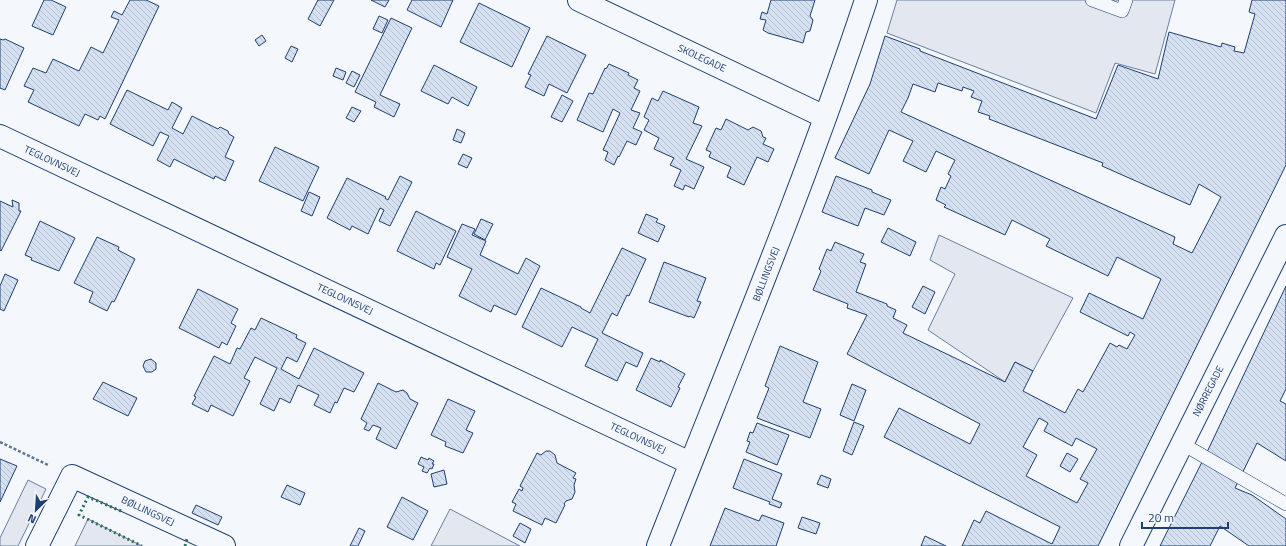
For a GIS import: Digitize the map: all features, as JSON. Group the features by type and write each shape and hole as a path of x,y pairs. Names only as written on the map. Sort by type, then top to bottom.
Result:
{"street":[{"name":"SKOLEGADE","path":"579,0 825,117"},
{"name":"BØLLINGSVEJ","path":"658,546 747,323 841,77 866,0"},
{"name":"TEGLOVNSVEJ","path":"0,136 690,463"},
{"name":"NØRREGADE","path":"1131,546 1181,443 1286,236"},
{"name":"BØLLINGSVEJ","path":"72,476 224,546"},
{"path":"37,546 72,476"}],"lane":[{"path":"1092,0 1122,11 1126,0"},
{"path":"1181,443 1286,504"}],"path":[{"path":"0,442 72,476"}],"shaded area":[{"path":"897,0 1175,0 1155,74 1115,63 1096,113 887,33"},
{"path":"939,235 1073,298 1033,371 1015,362 1005,382 928,330 955,274 930,260"},
{"path":"28,480 46,489 18,546 0,546 0,538"},
{"path":"450,509 520,546 431,546"},
{"path":"88,519 142,546 75,546"}],"building":[{"path":"44,0 51,0 66,7 53,35 32,26"},
{"path":"130,0 146,0 159,6 105,119 100,116 98,120 85,114 79,126 28,102 34,90 24,86 33,68 46,73 53,59 79,71 91,47 103,53 119,20 111,17 114,11 122,15"},
{"path":"318,0 334,0 320,26 308,19"},
{"path":"371,0 389,0 385,7"},
{"path":"412,0 453,0 441,27 407,10"},
{"path":"771,0 815,0 810,16 813,20 810,31 806,32 803,43 768,33 763,30 766,20 760,19 762,12 767,14"},
{"path":"1252,0 1286,0 1286,165 1098,546 962,546 974,520 980,523 986,511 1052,544 1060,527 884,437 899,408 970,444 980,424 847,354 867,315 847,308 848,304 813,290 821,271 819,269 827,249 831,251 835,242 864,254 860,262 866,264 856,292 887,304 887,306 896,310 893,318 907,325 903,333 1005,382 1015,362 1033,371 1023,391 1065,413 1078,389 1083,392 1110,343 1117,347 1119,345 1127,349 1135,335 1130,332 1128,336 1080,312 1089,293 1143,319 1161,279 1117,257 1108,276 1046,246 1050,239 1012,220 1005,235 944,207 946,205 936,200 941,187 945,189 951,176 948,174 955,160 936,151 926,172 903,161 913,141 889,130 869,174 835,158 870,84 885,36 1096,119 1118,65 1158,79 1169,32 1221,47 1222,43 1235,47 1234,51 1244,53 1255,14 1249,12","holes":["938,83 962,91 963,87 974,91 971,97 982,101 978,112 990,116 989,119 1103,163 1102,166 1190,205 1199,184 1221,197 1192,253 1173,244 1175,237 901,112 913,84 935,92","1039,418 1048,423 1044,431 1072,446 1076,438 1097,449 1080,479 1088,483 1077,503 1026,476 1037,455 1023,447"]},
{"path":"479,3 530,28 512,67 460,42"},
{"path":"379,16 388,20 382,33 373,29"},
{"path":"391,18 412,28 380,95 400,104 394,117 374,107 376,102 355,92"},
{"path":"262,35 266,41 259,46 255,40"},
{"path":"547,36 586,55 567,93 549,84 544,96 525,87 531,75 528,74"},
{"path":"0,39 5,39 24,48 5,90 0,88"},
{"path":"291,46 298,49 292,62 285,58"},
{"path":"609,64 629,73 628,75 638,80 634,88 640,91 631,110 640,113 633,128 642,132 636,145 627,141 614,165 605,160 608,152 603,150 620,113 613,109 603,132 577,120 589,93 593,94 605,68 606,69"},
{"path":"434,65 477,87 468,106 452,97 448,104 421,91"},
{"path":"336,68 346,72 343,80 333,76"},
{"path":"352,71 360,75 354,87 346,83"},
{"path":"127,90 168,110 172,102 182,108 172,128 183,134 192,116 218,129 220,127 228,131 229,134 234,137 225,157 234,161 225,181 215,176 214,179 174,159 170,167 157,160 169,136 160,132 153,146 110,124"},
{"path":"663,91 699,107 693,123 702,126 686,159 704,167 694,189 685,185 683,190 674,186 681,170 670,165 674,158 654,149 659,138 644,130 649,120 644,117 652,98 658,101"},
{"path":"562,95 573,101 562,122 551,117"},
{"path":"352,107 361,111 354,122 346,118"},
{"path":"726,119 748,130 753,127 761,131 763,137 766,138 763,144 774,149 768,162 757,157 744,185 727,177 731,167 709,157 711,152 706,150 716,128 721,130"},
{"path":"457,129 465,133 461,143 453,140"},
{"path":"275,147 319,167 303,201 259,181"},
{"path":"463,154 472,158 467,168 458,164"},
{"path":"400,176 412,182 390,226 379,221 384,210 380,208 368,234 352,226 350,230 327,218 347,178 386,197 385,198 388,200"},
{"path":"836,176 872,190 872,192 891,200 884,215 865,208 858,226 822,212"},
{"path":"309,192 320,197 312,216 301,211"},
{"path":"12,200 19,203 19,211 21,211 1,251 0,201 13,207"},
{"path":"416,211 456,231 440,265 436,263 434,269 397,251"},
{"path":"646,214 658,219 656,222 665,226 658,242 638,233"},
{"path":"481,219 493,224 485,240 474,234"},
{"path":"40,221 75,238 59,271 31,260 32,258 25,255"},
{"path":"462,224 475,229 472,235 486,241 480,255 518,274 526,258 540,266 516,315 494,305 491,312 459,296 472,269 447,257"},
{"path":"888,228 916,242 910,256 881,242"},
{"path":"97,237 119,247 118,250 135,259 114,302 112,301 107,311 89,302 93,292 74,283"},
{"path":"622,248 646,259 629,296 627,295 617,316 612,313 602,333 643,353 637,367 626,362 617,381 585,366 598,339 572,327 562,347 522,327 541,288 581,307 590,313"},
{"path":"664,262 706,278 697,301 701,302 694,318 649,302"},
{"path":"5,274 18,280 4,311 0,309 0,286"},
{"path":"923,286 935,292 925,314 912,307"},
{"path":"1286,286 1286,389 1280,401 1286,404 1286,461 1257,443 1235,488 1252,495 1286,519 1286,546 1249,546 1220,526 1210,546 1160,546 1208,450"},
{"path":"198,289 238,309 231,323 236,326 227,345 222,342 219,348 179,328"},
{"path":"261,318 297,335 296,338 306,343 297,362 287,357 281,369 299,379 314,348 364,373 354,392 344,388 337,403 335,402 330,413 314,405 319,395 298,385 290,403 280,398 274,411 260,404 277,368 255,357 244,378 250,381 233,416 211,405 208,412 192,404 196,397 194,396 214,356 230,364 237,348 240,349 251,328 255,330"},
{"path":"780,346 818,362 803,402 821,409 810,438 757,418 769,388 765,386"},
{"path":"651,358 660,362 660,360 685,374 678,387 680,388 671,407 636,390"},
{"path":"151,359 156,363 156,369 152,372 146,372 143,366 145,361"},
{"path":"103,382 137,398 128,416 93,399"},
{"path":"378,383 396,392 403,390 407,393 410,399 418,403 396,449 376,439 381,428 373,425 369,431 364,429 367,423 361,419"},
{"path":"852,384 866,390 854,421 840,415"},
{"path":"448,399 475,411 466,430 473,433 463,453 445,446 446,442 431,435"},
{"path":"854,422 864,426 852,455 843,451"},
{"path":"757,423 789,435 777,465 746,452 750,442 747,441 750,432 753,433"},
{"path":"546,451 550,451 555,455 557,463 576,473 573,478 576,479 574,485 575,492 572,499 566,501 564,504 565,505 556,523 545,518 542,525 513,511 516,504 512,502 519,489 522,491 523,488 520,486 537,453 541,455"},
{"path":"1067,453 1078,459 1070,472 1060,466"},
{"path":"421,457 428,460 429,458 434,461 432,464 434,464 432,469 430,468 427,473 422,471 424,467 418,464"},
{"path":"0,459 17,466 0,502"},
{"path":"744,459 782,474 772,499 782,503 780,508 769,504 770,502 733,488"},
{"path":"444,470 447,484 434,487 431,474"},
{"path":"821,475 831,479 828,488 817,484"},
{"path":"287,485 305,493 300,505 281,497"},
{"path":"402,497 428,511 413,540 387,527"},
{"path":"196,505 222,517 218,525 192,513"},
{"path":"725,508 759,521 762,515 784,523 776,546 710,546"},
{"path":"802,517 820,523 816,534 798,528"},
{"path":"520,523 531,529 525,543 513,536"},
{"path":"359,528 365,531 358,546 350,546"},
{"path":"925,536 946,546 921,546"}],"hedge":[{"path":"121,511 88,497 79,515 142,546"},
{"path":"185,546 187,539"}]}
